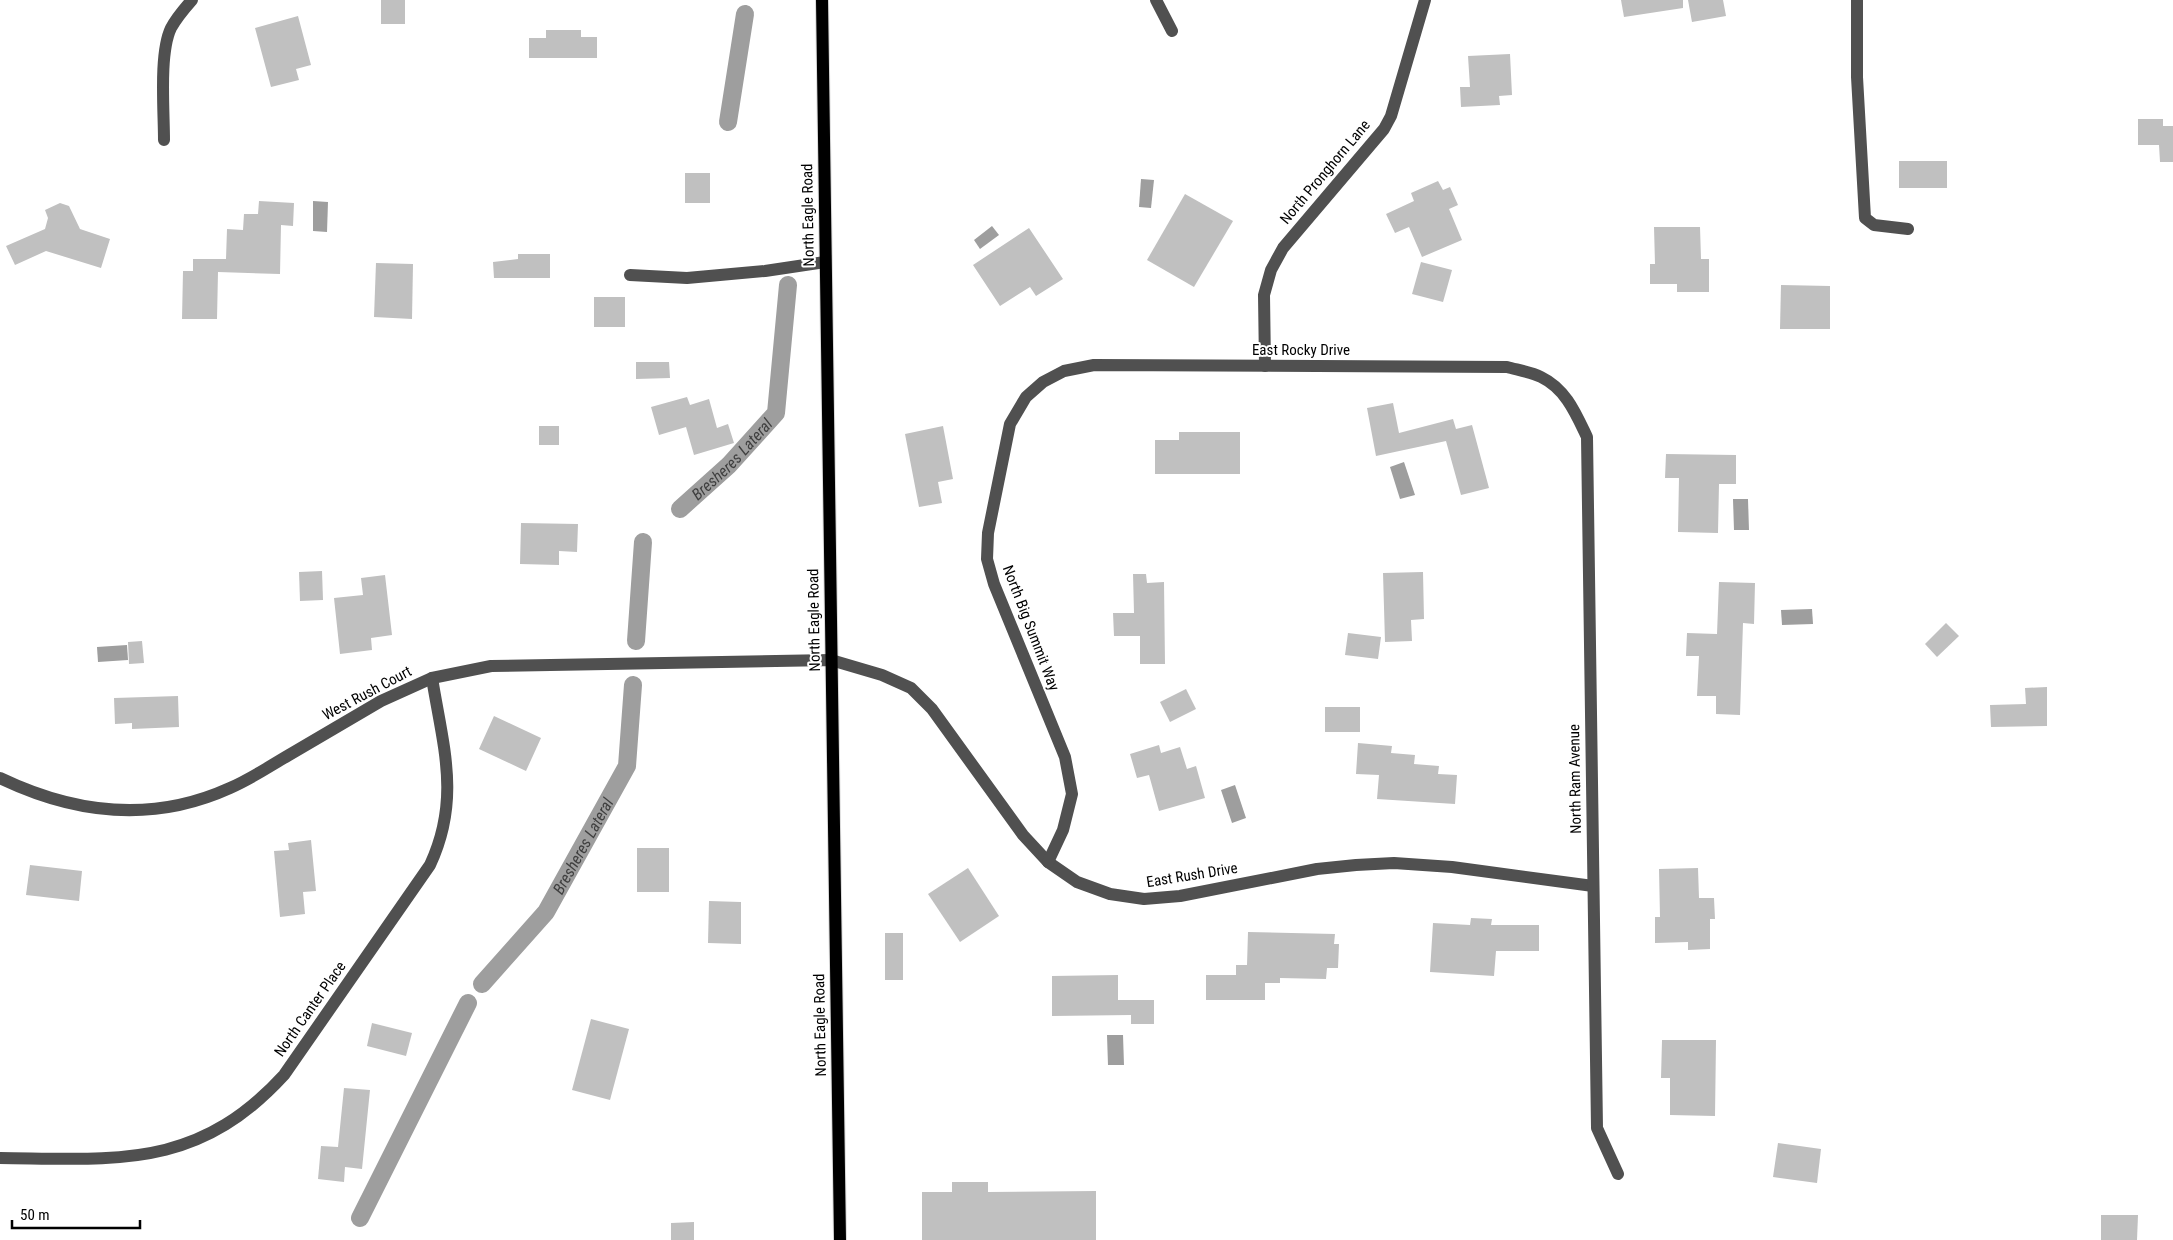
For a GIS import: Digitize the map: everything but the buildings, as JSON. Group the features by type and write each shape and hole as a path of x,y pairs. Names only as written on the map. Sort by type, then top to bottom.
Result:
{"main road":[{"name":"North Eagle Road","path":"822,0 840,1240"}],"street":[{"path":"164,140 165,48 171,29 181,12 192,0"},
{"path":"1156,0 1172,31"},
{"name":"North Pronghorn Lane","path":"1265,366 1264,295 1271,270 1283,248 1384,128 1391,116 1425,0"},
{"path":"1857,0 1857,77 1865,218 1874,225 1908,229"},
{"path":"630,276 687,278 765,271 825,262"},
{"name":"East Rocky Drive","path":"1043,382 1064,371 1094,365 1507,367 1541,377 1557,389"},
{"name":"North Big Summit Way","path":"1043,382 1026,397 1010,424 988,533 988,558 994,584 1065,757 1072,794 1063,830 1048,862"},
{"name":"North Ram Avenue","path":"1557,389 1573,406 1587,437 1597,1128 1618,1174"},
{"name":"West Rush Court","path":"0,778 55,801 102,810 147,810 216,794 249,779 380,701 432,678 471,668 510,665 831,660"},
{"name":"East Rush Drive","path":"831,660 882,675 910,688 932,710 1023,835 1048,862 1076,882 1110,894 1144,900 1180,896 1317,869 1374,864 1413,864 1593,886"},
{"name":"North Canter Place","path":"0,1158 128,1158 170,1149 197,1139 223,1126 255,1104 284,1075 430,865 439,845 445,825 449,784 432,678"}],"shaded area":[{"path":"1141,179 1154,180 1151,208 1139,207"},
{"path":"313,201 328,202 327,232 313,231"},
{"path":"992,226 999,235 980,249 974,240"},
{"path":"1404,462 1415,495 1400,499 1390,467"},
{"path":"1733,499 1748,499 1749,530 1734,530"},
{"path":"1812,609 1813,624 1782,625 1781,610"},
{"path":"127,645 128,660 98,662 97,647"},
{"path":"1235,785 1246,818 1232,823 1221,790"},
{"path":"1107,1035 1123,1035 1124,1065 1108,1065"}],"waterway":[{"name":"Bresheres Lateral","path":"728,122 745,14"},
{"name":"Bresheres Lateral","path":"680,509 729,465 776,413 788,285"},
{"name":"Bresheres Lateral","path":"636,641 643,542"},
{"name":"Bresheres Lateral","path":"482,984 546,912 627,766 633,685"},
{"name":"Bresheres Lateral","path":"360,1218 468,1003"}]}
